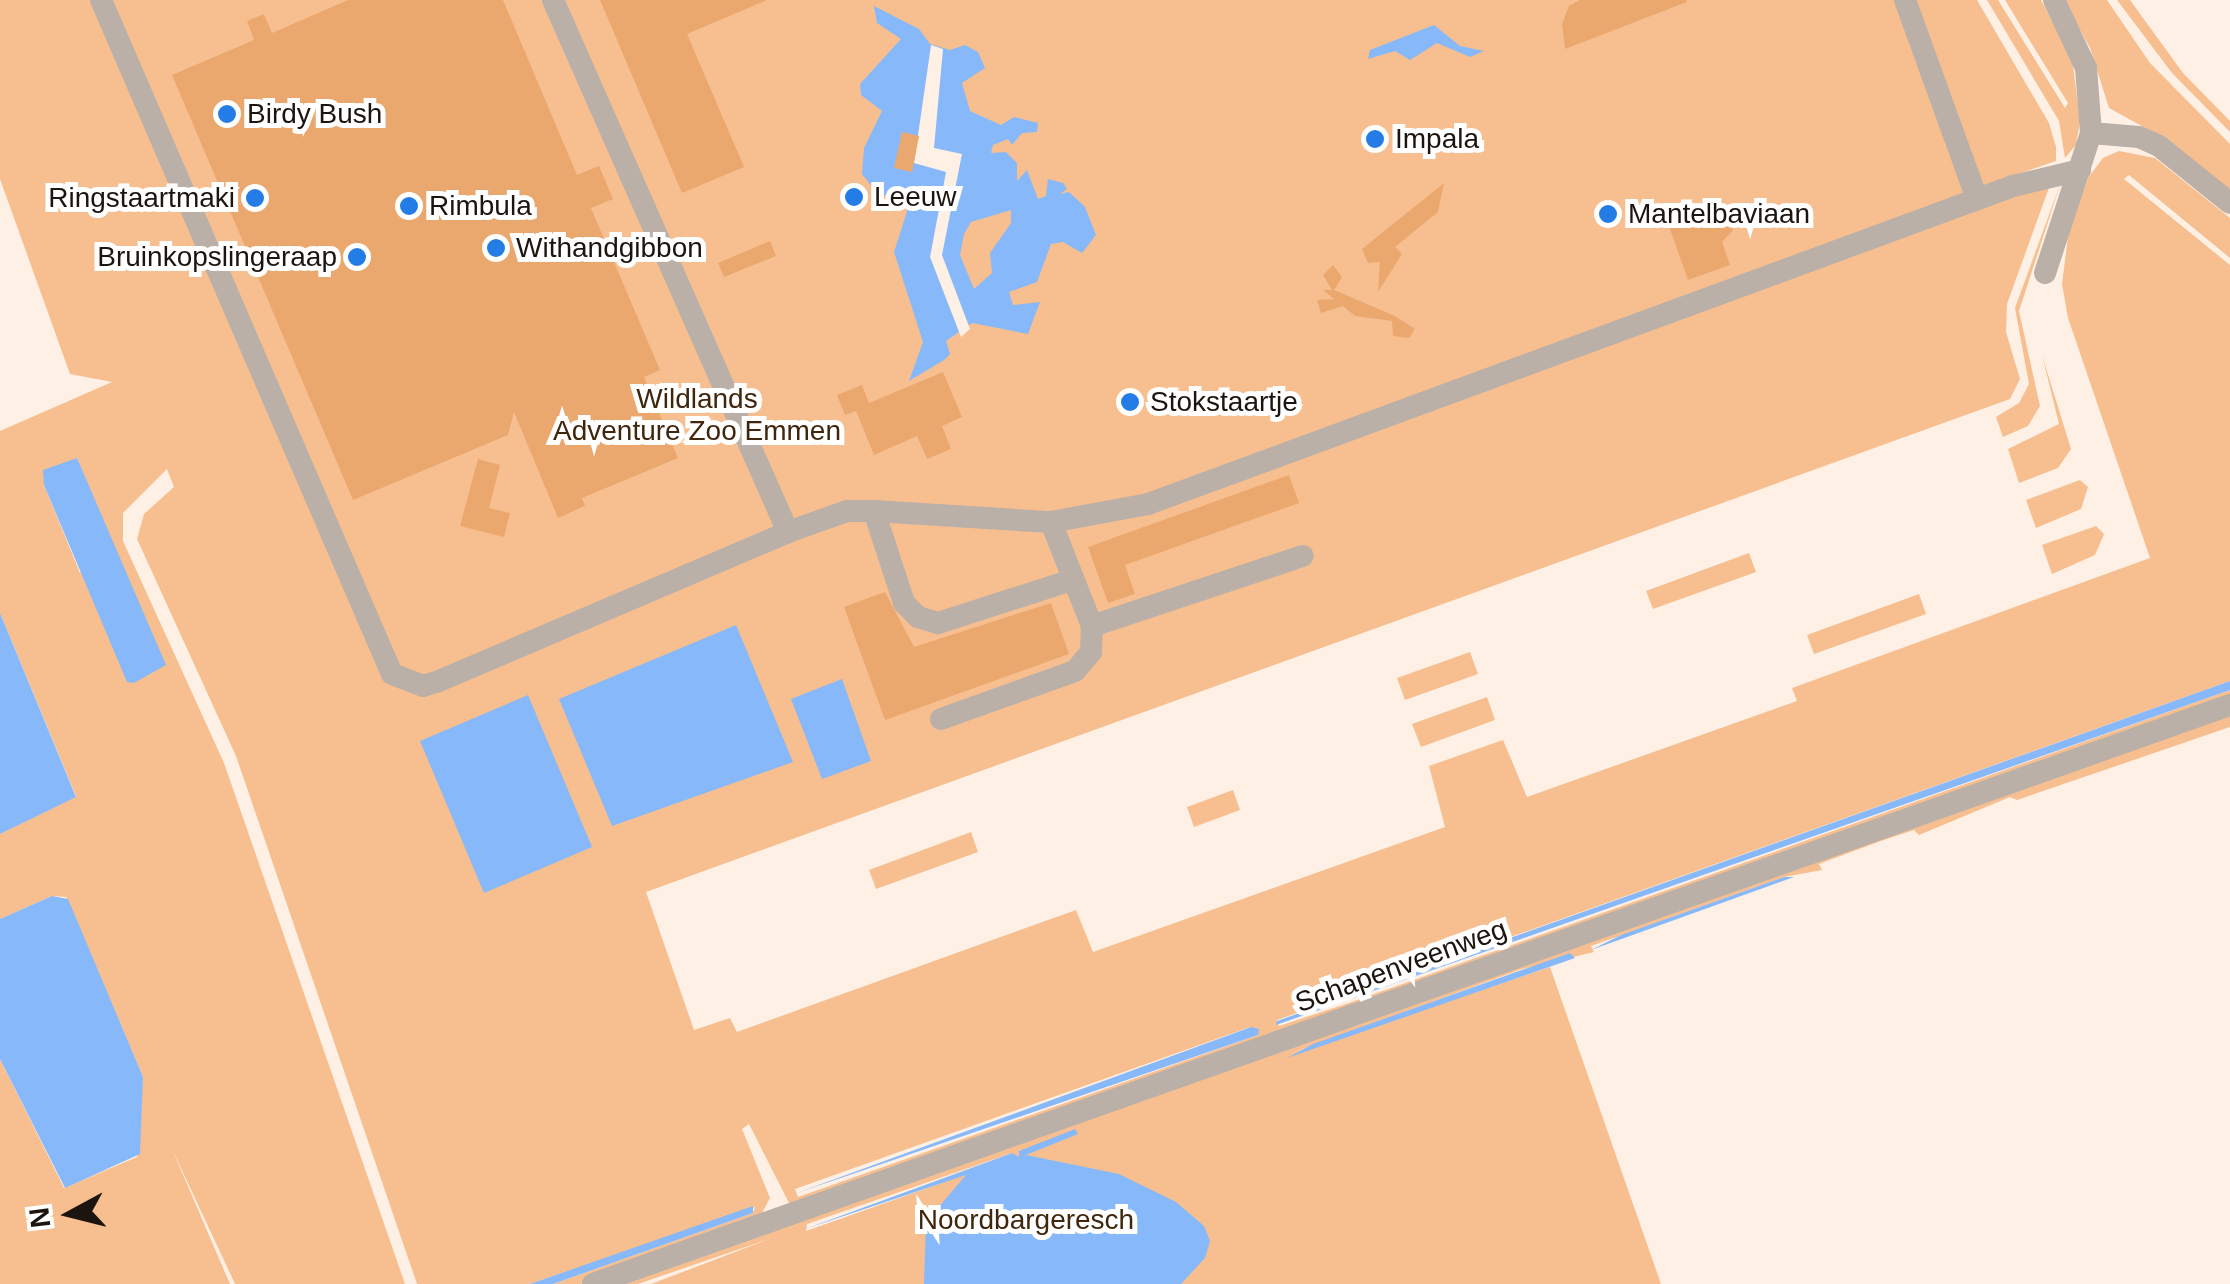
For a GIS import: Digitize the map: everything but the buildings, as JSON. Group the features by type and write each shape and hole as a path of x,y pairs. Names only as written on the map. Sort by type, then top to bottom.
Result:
{"street":[{"path":"101,0 392,674 423,686 788,532 847,512 874,510 1051,522 1148,504 2046,174 2080,170"},
{"path":"553,0 788,532"},
{"path":"1905,0 1977,199"},
{"path":"2044,274 2092,133 2086,68 2054,0"},
{"path":"2092,133 2139,137 2159,146 2230,203"},
{"path":"874,510 904,603 918,617 958,620 1072,580"},
{"path":"941,718 1075,671 1091,652 1092,626 1051,522"},
{"path":"1092,626 1302,556"},
{"name":"Schapenveenweg","path":"593,1284 2230,705"}],"green space":[{"name":"Wildlands Adventure Zoo Emmen","path":"0,0 1977,0 2049,123 2056,147 2056,161 2018,174 2050,185 2007,304 2006,332 2020,379 2010,399 646,892 694,1030 730,1018 737,1032 1076,910 1093,952 1445,827 1429,766 1503,740 1527,797 1797,701 1792,688 2150,558 2068,318 2062,284 2069,229 2088,178 2103,158 2119,151 2155,158 2230,218 2230,258 2129,175 2124,179 2230,265 2230,681 1277,1020 1279,1026 2230,690 2230,699 790,1205 749,1124 742,1129 770,1198 758,1221 581,1284 553,1284 753,1213 755,1207 530,1284 417,1284 236,756 137,539 144,514 174,487 167,469 123,513 123,541 224,763 405,1284 235,1284 172,1149 230,1284 0,1284 0,1059 64,1188 137,1157 143,1077 66,897 52,896 0,919 0,834 76,796 0,613 0,431 112,382 70,374 0,179","holes":["77,458 107,534 80,573 44,485","1250,1027 1258,1035 798,1197 795,1189"]},
{"path":"1987,0 1998,0 2065,108 2068,103 2005,0 2041,0 2059,34 2073,65 2080,121 2076,145 2065,158 2059,121"},
{"path":"2064,0 2107,0 2150,63 2230,144 2230,191 2169,141 2109,108 2090,48"},
{"path":"2117,0 2130,0 2183,73 2230,121 2230,132 2172,73"},
{"path":"2061,182 2019,311 2040,406 2028,426 2003,437 1996,417 2019,403 2029,384 2015,308"},
{"path":"2042,355 2071,449 2058,468 2019,483 2008,449 2059,424"},
{"path":"2080,480 2088,487 2081,509 2036,528 2026,500"},
{"path":"2096,526 2104,534 2095,555 2052,574 2042,545"},
{"path":"1749,553 1756,572 1653,609 1646,591"},
{"path":"1919,594 1926,614 1814,654 1807,635"},
{"path":"1470,652 1478,674 1405,700 1397,678"},
{"path":"1487,697 1495,720 1421,747 1412,724"},
{"path":"2230,709 2230,727 2017,800 2010,797 1919,835 1914,830 1878,842 1819,864 1822,870 1784,877 1591,946 1594,952 1522,969 1289,1054 1550,967 1661,1284 651,1284 772,1238 638,1284 610,1284","holes":["1012,1153 1015,1157 806,1231 807,1224"]},
{"path":"1233,790 1240,810 1194,827 1187,807"},
{"path":"971,832 978,852 876,889 869,870"}],"water":[{"path":"874,6 919,29 930,44 950,50 965,45 978,52 985,68 962,83 970,111 1001,125 1014,117 1038,123 1037,132 1022,133 1012,145 1008,139 993,145 991,153 1006,152 1017,163 1017,181 1027,170 1038,199 1046,196 1048,179 1063,183 1067,189 1060,194 1069,192 1085,207 1096,235 1082,253 1063,242 1051,244 1037,282 1009,292 1013,305 1040,302 1028,334 972,323 946,341 950,354 944,360 909,381 923,342 894,252 911,199 878,194 862,174 864,148 882,111 861,95 860,84 901,39 877,23","holes":["1011,210 1011,223 990,253 992,273 974,289 960,255 964,234 971,222"]},
{"path":"1434,25 1460,46 1484,51 1470,57 1437,43 1410,60 1395,51 1368,59 1370,50"},
{"path":"77,458 166,665 134,683 127,682 44,485 43,470"},
{"path":"0,613 76,797 0,834"},
{"path":"736,625 793,762 612,826 559,699"},
{"path":"842,679 871,761 822,779 791,699"},
{"path":"2230,681 2230,690 1276,1025 1277,1021"},
{"path":"528,695 592,847 484,893 420,741"},
{"path":"1784,877 1794,877 1591,950 1621,935"},
{"path":"52,896 68,899 143,1077 140,1154 65,1188 0,1059 0,919"},
{"path":"1570,953 1575,958 1287,1058 1313,1044"},
{"path":"1251,1027 1259,1029 1258,1035 794,1194"},
{"name":"Noordbargeresch","path":"1075,1129 1078,1134 1026,1155 1119,1174 1176,1202 1204,1226 1210,1241 1205,1258 1181,1284 924,1284 926,1222 966,1175 805,1229 1012,1153 1019,1157 1019,1151"},
{"path":"753,1206 753,1213 553,1284 530,1284"}],"pier":[{"path":"931,45 943,49 934,148 962,154 942,255 970,329 961,337 930,257 946,172 914,163"}],"place":[{"name":"Birdy Bush","path":"227,114"},
{"name":"Impala","path":"1375,139"},
{"name":"Leeuw","path":"854,197"},
{"name":"Ringstaartmaki","path":"255,198"},
{"name":"Rimbula","path":"409,206"},
{"name":"Mantelbaviaan","path":"1608,214"},
{"name":"Withandgibbon","path":"496,248"},
{"name":"Bruinkopslingeraap","path":"357,257"},
{"name":"Stokstaartje","path":"1130,402"}]}
